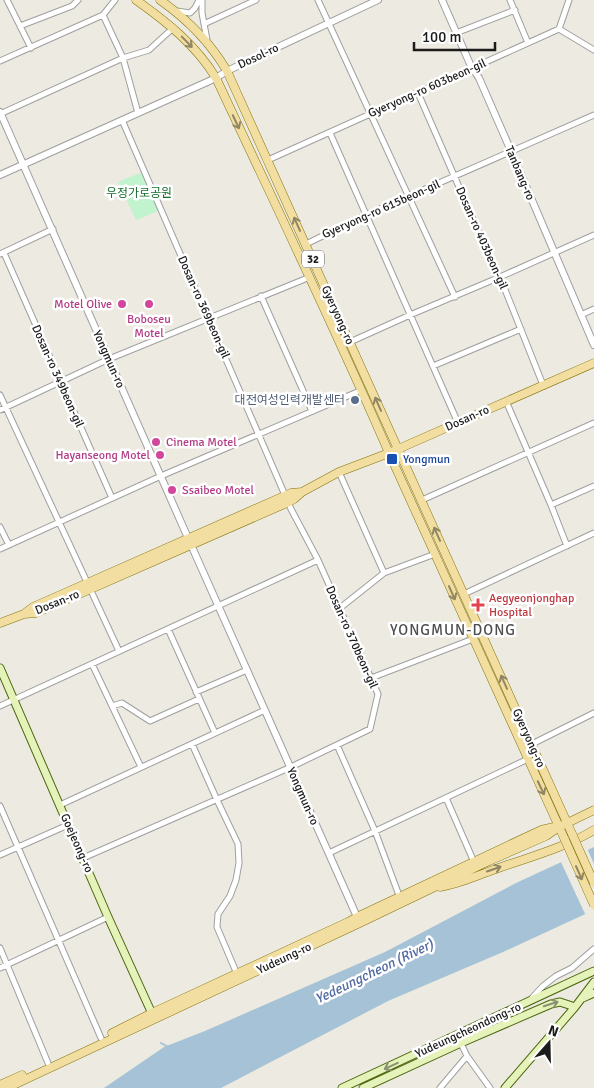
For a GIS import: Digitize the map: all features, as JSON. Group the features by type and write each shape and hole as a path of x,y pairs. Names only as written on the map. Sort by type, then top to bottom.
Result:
{"main road":[{"name":"Gyeryong-ro","path":"136,0 173,28 207,63 216,78 362,390 594,905"},
{"name":"Gyeryong-ro","path":"160,0 195,28 220,59 227,71 594,883"},
{"name":"Dosan-ro","path":"0,623 24,614 36,613 88,586 189,541 287,498 294,499 302,492 339,472 389,453 594,363"},
{"name":"Goejeong-ro","path":"0,668 153,1016"},
{"name":"Yudeung-ro","path":"7,1088 237,974 348,922 359,920 400,898 541,830 567,823 594,810"},
{"name":"Yudeung-ro","path":"0,1085 546,836 559,826"},
{"path":"431,889 450,886 552,850 594,830"},
{"name":"Yudeungcheondong-ro","path":"342,1088 594,971"},
{"path":"505,1088 594,982"},
{"path":"580,1000 594,993"},
{"name":"Yudeungcheondong-ro","path":"363,1088 551,1004 560,1002 574,1007"}],"street":[{"path":"7,0 32,48"},
{"path":"20,26 72,6 78,0"},
{"path":"0,61 103,15 115,0"},
{"path":"175,11 190,13 200,0"},
{"path":"200,0 207,43"},
{"path":"204,24 256,0"},
{"path":"318,0 455,296"},
{"name":"Dosol-ro","path":"0,175 216,78 227,71 378,0"},
{"name":"Tanbang-ro","path":"442,0 511,151 594,345"},
{"path":"510,0 528,42"},
{"path":"568,0 559,29 594,50"},
{"path":"456,33 514,10"},
{"path":"103,15 123,58 138,113"},
{"path":"0,113 123,58 149,50 173,28"},
{"name":"Gyeryong-ro 603beon-gil","path":"268,160 559,29"},
{"name":"Dosan-ro 403beon-gil","path":"418,93 496,274 500,277 543,385"},
{"name":"Yongmun-ro","path":"0,113 359,920"},
{"name":"Gyeryong-ro 615beon-gil","path":"306,244 366,215 594,115"},
{"name":"Dosan-ro 369beon-gil","path":"122,120 287,498"},
{"path":"330,133 458,422"},
{"path":"2,254 52,229"},
{"path":"350,342 594,235"},
{"name":"Dosan-ro 349beon-gil","path":"2,254 112,498"},
{"path":"3,409 109,358 310,277"},
{"path":"261,296 312,411"},
{"path":"581,315 594,309"},
{"path":"433,366 521,329"},
{"path":"0,549 161,476 362,390"},
{"path":"0,395 3,409 59,522 88,586"},
{"path":"506,401 567,546"},
{"path":"422,500 594,423"},
{"path":"339,472 384,573"},
{"path":"551,505 594,486"},
{"name":"Dosan-ro 370beon-gil","path":"83,858 217,800 370,729 378,694 318,560 287,498"},
{"path":"0,527 9,545"},
{"path":"464,594 594,533"},
{"path":"340,608 384,573 435,554"},
{"path":"0,706 318,560"},
{"name":"Dosan-ro","path":"88,586 118,652"},
{"path":"168,629 214,733"},
{"path":"371,678 473,639"},
{"path":"92,664 141,767"},
{"path":"196,692 247,670"},
{"path":"112,706 122,703 150,721 199,699"},
{"path":"60,805 265,710"},
{"path":"532,744 594,713"},
{"path":"192,744 238,844 239,863 236,880 230,896 218,914 217,927 237,974"},
{"path":"337,745 375,831 400,898"},
{"path":"329,853 528,759"},
{"path":"446,798 474,862"},
{"path":"0,806 101,1038"},
{"path":"0,855 68,824"},
{"path":"0,968 108,917"},
{"path":"0,948 48,1063"},
{"path":"527,1003 543,986 556,976 572,968 594,949"},
{"path":"457,1035 467,1056 490,1088"},
{"path":"440,1088 467,1056"}],"green space":[{"name":"우정가로공원","path":"140,173 147,176 159,205 158,211 136,220 118,182"}],"water":[{"name":"Yedeungcheon (River)","path":"594,847 594,910 503,952 388,1001 221,1088 104,1088 164,1047 385,952 516,883"}],"pier":[{"path":"587,848 594,864 594,912 586,916 560,860"}],"waterway":[{"path":"161,1043 168,1047"}],"place":[{"name":"Motel Olive","path":"122,304"},
{"name":"Boboseu Motel","path":"149,304"},
{"name":"대전여성인력개발센터","path":"355,400"},
{"name":"Cinema Motel","path":"156,442"},
{"name":"Hayanseong Motel","path":"160,455"},
{"name":"Yongmun","path":"392,459"},
{"name":"Ssaibeo Motel","path":"172,490"},
{"name":"Aegyeonjonghap Hospital","path":"478,605"}],"district":[{"name":"YONGMUN-DONG","path":"453,630"}]}
